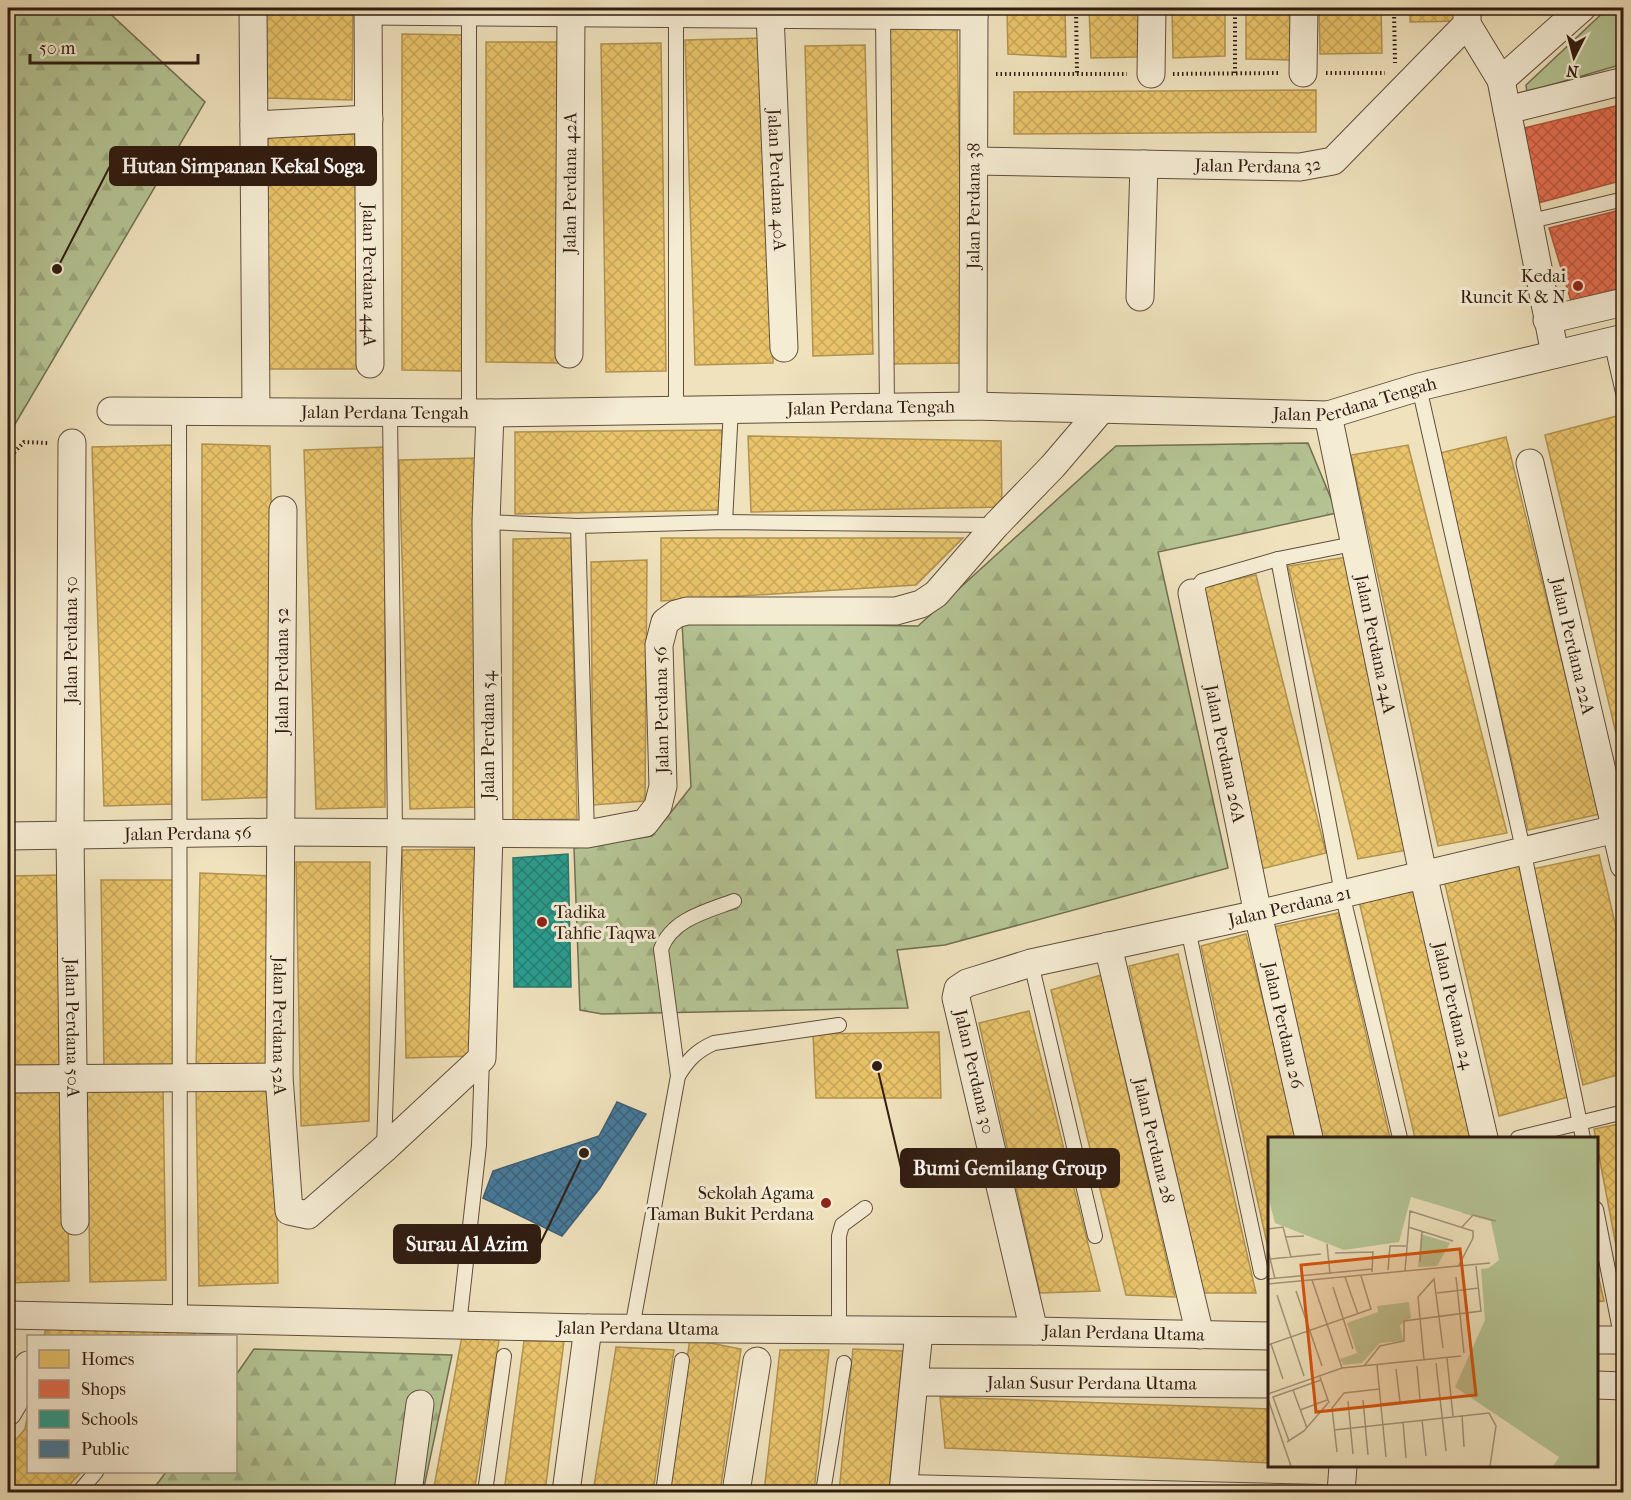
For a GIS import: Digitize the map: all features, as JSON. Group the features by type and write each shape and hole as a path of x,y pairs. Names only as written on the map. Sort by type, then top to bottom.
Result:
{"street":[{"path":"253,8 256,411"},
{"path":"1151,74 1152,8"},
{"path":"1303,73 1304,8"},
{"path":"1501,80 1582,8"},
{"path":"368,9 572,13 676,10 770,15 884,16 974,12"},
{"name":"Jalan Perdana 44A","path":"368,9 370,363"},
{"name":"Jalan Perdana 38","path":"973,406 974,12"},
{"name":"Jalan Perdana 42A","path":"569,354 572,13"},
{"name":"Jalan Perdana 40A","path":"770,15 784,348"},
{"path":"1467,16 1501,80 1527,222 1555,354"},
{"name":"Jalan Perdana 32","path":"974,161 1300,166 1333,161 1467,16"},
{"path":"1507,110 1623,81"},
{"path":"254,125 369,119"},
{"path":"1140,297 1144,164"},
{"path":"1547,320 1623,302"},
{"name":"Jalan Perdana Tengah","path":"111,411 479,412 887,405 1328,415 1419,387 1617,340"},
{"name":"Jalan Perdana 56","path":"8,836 180,832 587,834 645,823 658,806 663,786 659,645 665,622 676,614 687,611 896,612 921,604 936,594 1100,411"},
{"name":"Jalan Perdana 54","path":"479,412 486,522 489,834 482,1058"},
{"name":"Jalan Perdana 24A","path":"1328,415 1423,874"},
{"name":"Jalan Perdana 50","path":"70,836 72,444"},
{"name":"Jalan Perdana 22A","path":"1530,463 1619,828 1623,866"},
{"name":"Jalan Perdana 52","path":"281,832 283,510"},
{"name":"Jalan Perdana 26A","path":"1192,593 1258,914"},
{"name":"Jalan Perdana 21","path":"958,988 967,983 1031,963 1258,914 1523,849 1619,828"},
{"name":"Jalan Perdana 52A","path":"281,832 279,1077 289,1211 298,1215 308,1215 384,1149"},
{"name":"Jalan Perdana 50A","path":"70,836 75,1221"},
{"name":"Jalan Perdana 24","path":"1423,874 1484,1137"},
{"name":"Jalan Perdana 26","path":"1258,914 1310,1137"},
{"name":"Jalan Perdana 28","path":"1108,946 1200,1335"},
{"name":"Jalan Perdana 30","path":"958,988 959,1009 1034,1331"},
{"path":"384,1149 482,1058"},
{"path":"8,1079 279,1077"},
{"name":"Jalan Perdana Utama","path":"8,1315 40,1326 180,1319 214,1328 459,1325 1034,1331 1268,1336"},
{"path":"566,1492 588,1328"},
{"path":"904,1487 919,1331"},
{"path":"736,1492 757,1361"},
{"path":"8,1412 18,1395 27,1368"},
{"name":"Jalan Susur Perdana Utama","path":"915,1382 1268,1384"},
{"path":"1598,1385 1623,1386"},
{"path":"408,1492 420,1404"},
{"path":"1341,1492 1343,1467"}],"lane":[{"path":"676,10 676,409"},
{"path":"469,12 479,412"},
{"path":"884,16 887,405"},
{"path":"1527,222 1623,199"},
{"path":"1617,340 1623,397"},
{"path":"1419,387 1523,849 1582,1137"},
{"path":"725,522 731,408"},
{"path":"179,411 180,1319"},
{"path":"384,1149 395,832 390,412"},
{"path":"486,522 578,526 725,522 996,525"},
{"path":"578,526 587,834"},
{"path":"1192,593 1202,580 1278,559 1353,544"},
{"path":"1278,559 1342,893 1400,1137"},
{"path":"632,1328 678,1076 661,949 665,938 675,927 699,913 734,901"},
{"path":"1188,929 1261,1272"},
{"path":"1031,963 1095,1236"},
{"path":"678,1076 689,1059 700,1049 714,1043 839,1025"},
{"path":"459,1325 479,1145 482,1058"},
{"path":"1522,1137 1623,1112"},
{"path":"839,1329 839,1236 842,1226 864,1208"},
{"path":"1598,1224 1614,1340"},
{"path":"485,1492 504,1356"},
{"path":"663,1492 682,1360"},
{"path":"823,1492 844,1363"},
{"path":"79,1492 95,1473"},
{"path":"904,1487 1321,1492"}],"path":[{"path":"1076,8 1077,74"},
{"path":"1235,8 1235,74"},
{"path":"974,74 1395,73 1394,8"},
{"path":"8,459 24,442"}],"green space":[{"path":"8,8 104,8 205,102 8,436"},
{"path":"1608,8 1623,8 1623,64 1527,92 1526,85"},
{"path":"1308,443 1337,513 1158,552 1228,868 945,945 897,950 908,1008 602,1014 580,1010 574,848 652,836 691,787 682,622 918,626 1116,446"},
{"path":"254,1349 452,1355 423,1492 151,1492 165,1473 237,1473 237,1374"}],"building: Homes":[{"path":"267,8 353,8 352,100 263,98"},
{"path":"1007,8 1065,8 1066,57 1008,54"},
{"path":"1089,8 1139,8 1140,57 1091,58"},
{"path":"1172,8 1225,8 1225,56 1173,58"},
{"path":"1246,8 1292,8 1291,60 1246,59"},
{"path":"1319,8 1381,8 1382,53 1320,54"},
{"path":"1410,8 1465,8 1466,21 1410,22"},
{"path":"957,25 963,363 892,364 886,26"},
{"path":"402,34 462,35 462,371 402,370"},
{"path":"764,38 773,363 695,365 685,40"},
{"path":"486,42 559,42 558,363 486,362"},
{"path":"661,43 666,371 606,372 601,44"},
{"path":"865,45 873,354 813,356 805,46"},
{"path":"1316,90 1316,132 1014,134 1014,92"},
{"path":"355,134 358,369 268,369 268,137"},
{"path":"1617,416 1624,444 1624,767 1545,435"},
{"path":"722,430 721,510 515,514 515,432"},
{"path":"748,436 1001,441 1002,507 751,512"},
{"path":"1506,437 1600,814 1528,830 1440,453"},
{"path":"202,444 270,446 277,797 202,800"},
{"path":"173,445 173,804 104,806 92,447"},
{"path":"1408,445 1507,833 1438,846 1351,455"},
{"path":"385,447 385,807 316,809 304,450"},
{"path":"478,458 477,807 410,809 399,460"},
{"path":"571,538 577,819 513,820 513,539"},
{"path":"661,538 963,538 916,585 661,601"},
{"path":"1347,557 1413,849 1358,859 1288,566"},
{"path":"647,560 645,801 593,805 591,562"},
{"path":"1256,575 1326,853 1257,870 1198,587"},
{"path":"478,849 475,1056 406,1058 402,850"},
{"path":"1599,855 1624,961 1624,1073 1583,1085 1532,869"},
{"path":"1517,859 1572,1096 1499,1116 1443,876"},
{"path":"296,862 370,862 369,1121 301,1126"},
{"path":"200,873 276,876 273,1070 196,1070"},
{"path":"64,875 67,1070 8,1072 8,876"},
{"path":"101,880 177,880 180,1069 104,1071"},
{"path":"1417,890 1474,1137 1415,1137 1359,901"},
{"path":"1338,913 1390,1137 1319,1137 1269,928"},
{"path":"1246,934 1298,1137 1268,1137 1268,1248 1201,946"},
{"path":"1178,954 1256,1293 1203,1293 1129,966"},
{"path":"1101,975 1175,1297 1126,1295 1051,990"},
{"path":"1029,1011 1100,1291 1040,1293 979,1023"},
{"path":"939,1032 941,1098 816,1098 813,1034"},
{"path":"275,1084 278,1283 199,1286 196,1085"},
{"path":"163,1088 166,1280 90,1282 87,1089"},
{"path":"66,1092 69,1281 8,1283 8,1093"},
{"path":"1624,1123 1624,1288 1598,1150 1598,1137 1596,1137 1594,1129"},
{"path":"1598,1275 1604,1301 1598,1302"},
{"path":"46,1329 196,1332 194,1335 44,1335"},
{"path":"462,1336 499,1340 474,1492 433,1492"},
{"path":"690,1339 741,1349 720,1492 667,1492"},
{"path":"524,1341 564,1341 545,1492 504,1492"},
{"path":"616,1347 674,1350 653,1492 593,1492"},
{"path":"853,1349 903,1351 889,1492 839,1492"},
{"path":"780,1350 829,1350 814,1492 764,1492"},
{"path":"940,1397 1268,1409 1268,1463 945,1448"},
{"path":"27,1419 27,1473 80,1473 63,1492 8,1492 8,1449 25,1429"}],"building: Shops":[{"path":"1624,104 1624,180 1538,203 1516,130"},
{"path":"1624,209 1624,287 1571,301 1549,228"}],"building: Schools":[{"name":"Tadika Tahfie Taqwa","path":"568,854 571,987 514,987 513,858"}],"building: Public":[{"path":"617,1102 646,1114 600,1188 562,1236 483,1198 493,1171 599,1136"}],"place":[{"name":"Hutan Simpanan Kekal Soga","path":"57,269"},
{"name":"Kedai Runcit K & N","path":"1578,286"},
{"name":"Tadika Tahfie Taqwa","path":"542,922"},
{"name":"Bumi Gemilang Group","path":"877,1066"},
{"name":"Surau Al Azim","path":"584,1153"},
{"name":"Sekolah Agama Taman Bukit Perdana","path":"826,1203"}]}
